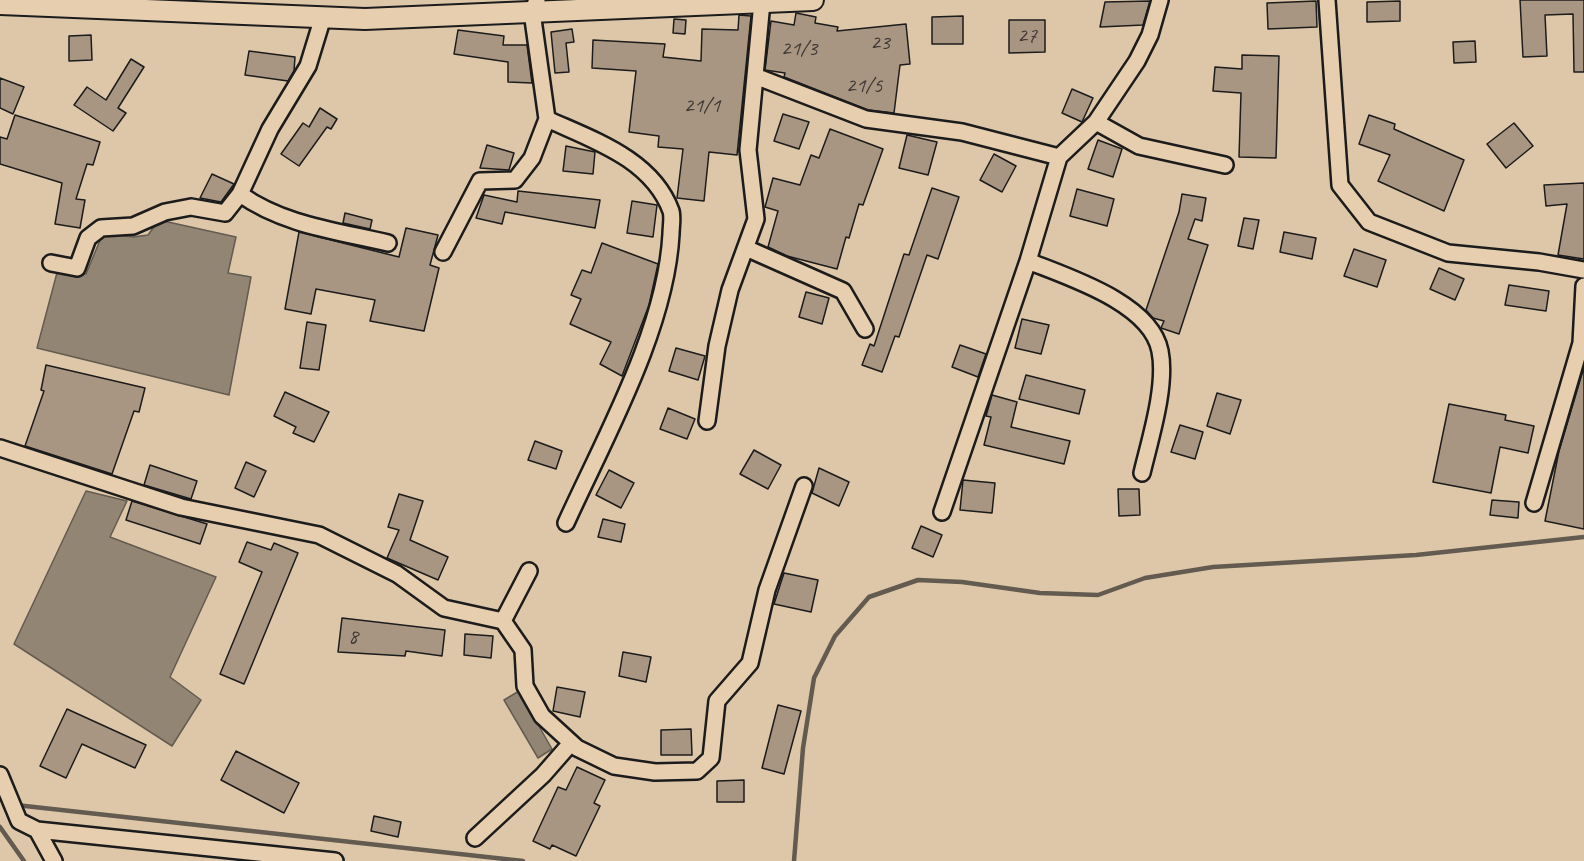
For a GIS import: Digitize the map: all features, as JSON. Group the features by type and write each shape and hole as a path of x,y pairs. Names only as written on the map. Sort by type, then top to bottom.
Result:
{"main road":[{"path":"0,4 365,19 534,6 813,0"}],"street":[{"path":"942,512 1028,261 1059,158 1096,122 1141,52 1150,35 1160,0"},
{"path":"1327,0 1340,185 1368,222 1448,253 1539,262 1584,270"},
{"path":"707,421 717,346 730,290 756,219 748,150 762,2"},
{"path":"443,252 480,181 514,180 532,158 547,119 534,6"},
{"path":"51,263 77,268 88,238 102,228 133,226 165,212 191,207 225,213 240,194 270,129 308,66 323,17"},
{"path":"755,76 866,119 962,132 1059,158"},
{"path":"547,119 628,157 654,183 672,213 669,253 660,298 636,368 566,523"},
{"path":"1096,122 1139,146 1225,165"},
{"path":"240,194 262,210 284,219 388,243"},
{"path":"746,248 843,291 865,329"},
{"path":"1028,261 1123,304 1148,326 1160,351 1159,399 1142,473"},
{"path":"1534,503 1581,343 1584,286"},
{"path":"0,448 181,507 319,535 397,574 444,608 503,621 523,650 525,686 542,716 572,743 614,766 655,772 697,771 711,758 717,701 750,663 767,590 804,486"},
{"path":"503,621 530,572"},
{"path":"475,838 543,775 572,743"},
{"path":"0,775 19,821 37,830 336,861"},
{"path":"37,830 54,861"}],"shaded area":[{"path":"159,220 236,237 228,273 251,277 229,395 37,348 58,269 86,274 103,233 133,237 148,235"},
{"path":"86,491 127,501 110,537 216,577 170,677 201,700 172,746 14,644"},
{"path":"519,691 552,749 538,758 504,700"}],"building":[{"path":"1520,0 1584,0 1584,72 1574,72 1573,14 1545,15 1547,56 1523,57"},
{"path":"1150,1 1143,25 1100,27 1105,2"},
{"path":"1316,1 1317,27 1268,29 1267,3"},
{"path":"1400,1 1400,21 1367,22 1367,2"},
{"path":"796,13 816,17 815,23 838,27 837,31 906,24 910,64 900,65 894,113 868,110 784,77 785,73 765,70 771,21 794,25"},
{"path":"739,15 751,16 737,155 709,152 704,201 677,198 683,149 658,147 659,136 629,132 636,71 592,68 593,40 665,44 663,57 701,61 702,29 738,30"},
{"path":"963,16 963,44 932,44 932,17"},
{"path":"674,19 686,20 685,34 673,33"},
{"path":"1009,20 1045,20 1045,52 1009,53"},
{"path":"572,29 574,42 566,43 569,72 555,73 551,32"},
{"path":"458,30 504,36 503,45 527,45 532,83 508,82 508,62 454,54"},
{"path":"91,35 92,60 69,61 69,36"},
{"path":"1475,41 1476,62 1454,63 1453,42"},
{"path":"249,51 295,57 294,71 288,81 245,75"},
{"path":"1242,55 1279,56 1276,158 1239,157 1241,93 1213,91 1215,67 1242,69"},
{"path":"131,59 144,67 118,108 126,113 113,131 74,105 87,87 106,100"},
{"path":"0,78 24,87 13,114 0,108"},
{"path":"1072,89 1093,98 1082,122 1062,113"},
{"path":"320,108 337,119 331,129 327,127 299,166 281,154 303,123 309,127"},
{"path":"783,114 809,122 799,149 774,141"},
{"path":"15,115 100,142 93,165 87,164 76,199 85,200 80,228 55,224 62,183 0,164 0,137 7,139"},
{"path":"1369,115 1395,124 1394,129 1464,160 1444,211 1378,181 1390,155 1359,144"},
{"path":"1514,123 1533,146 1506,168 1487,144"},
{"path":"830,129 883,149 863,205 859,204 849,238 846,237 837,269 787,256 768,247 778,211 765,207 773,178 800,185 811,155 819,158"},
{"path":"907,135 937,142 928,175 899,168"},
{"path":"1098,140 1122,149 1113,177 1088,169"},
{"path":"487,145 514,153 509,170 480,168"},
{"path":"566,146 595,152 593,174 563,171"},
{"path":"994,154 1016,166 1002,192 980,180"},
{"path":"212,174 234,184 221,202 200,198"},
{"path":"1584,183 1584,259 1558,255 1567,204 1546,206 1544,185"},
{"path":"932,188 959,197 938,259 927,255 899,337 895,336 882,372 862,365 870,344 874,346 904,254 909,255"},
{"path":"1077,189 1114,199 1107,226 1070,216"},
{"path":"518,191 600,200 595,228 505,212 502,224 476,218 484,195 517,202"},
{"path":"1182,194 1206,198 1202,221 1195,219 1188,239 1208,245 1179,334 1161,328 1164,321 1153,318 1146,310 1179,212"},
{"path":"632,201 657,205 653,237 627,233"},
{"path":"345,213 372,220 370,229 343,223"},
{"path":"1244,218 1259,220 1253,249 1238,246"},
{"path":"406,228 438,235 430,265 439,268 424,331 370,321 375,300 316,289 311,314 285,309 299,232 399,257"},
{"path":"1284,232 1316,238 1312,259 1280,252"},
{"path":"602,243 658,264 649,305 622,376 600,364 611,342 570,324 581,299 571,295 582,270 591,273"},
{"path":"1354,249 1386,260 1377,287 1344,276"},
{"path":"1439,268 1464,279 1455,300 1430,289"},
{"path":"1509,285 1549,291 1546,311 1505,305"},
{"path":"806,292 829,298 822,324 799,317"},
{"path":"1022,319 1049,325 1041,354 1015,348"},
{"path":"307,322 326,325 319,370 300,368"},
{"path":"960,345 986,354 978,377 952,367"},
{"path":"676,348 705,356 698,380 669,371"},
{"path":"46,365 145,388 139,412 134,411 112,474 25,446 44,391 41,390"},
{"path":"1584,367 1584,529 1545,521 1559,451"},
{"path":"1026,375 1085,390 1079,414 1019,399"},
{"path":"285,392 329,412 314,442 293,433 296,427 274,416"},
{"path":"1217,393 1241,400 1230,434 1207,426"},
{"path":"992,395 1017,402 1011,427 1070,441 1064,464 984,445 991,417 986,416"},
{"path":"1449,404 1506,415 1505,420 1534,426 1528,453 1500,447 1491,493 1433,482"},
{"path":"668,408 695,419 687,439 660,429"},
{"path":"1180,425 1203,432 1195,459 1171,452"},
{"path":"535,441 562,451 556,469 528,460"},
{"path":"754,450 781,465 768,489 740,474"},
{"path":"246,462 266,471 254,497 235,488"},
{"path":"150,465 197,481 191,499 144,485"},
{"path":"819,468 849,482 839,506 812,493"},
{"path":"609,470 634,483 621,508 596,495"},
{"path":"963,480 995,483 992,513 960,510"},
{"path":"1118,489 1139,489 1140,515 1119,516"},
{"path":"399,494 423,501 410,540 448,557 438,580 387,558 399,530 388,527"},
{"path":"1492,500 1519,502 1518,518 1490,515"},
{"path":"132,501 207,524 200,544 126,520"},
{"path":"603,519 625,524 621,542 598,537"},
{"path":"921,526 942,535 933,557 912,548"},
{"path":"247,542 271,550 274,543 298,553 244,684 220,674 262,572 239,562"},
{"path":"784,573 818,580 811,612 774,604"},
{"path":"342,618 445,630 442,656 406,651 405,656 338,652"},
{"path":"465,634 493,636 491,658 464,655"},
{"path":"623,652 651,657 646,682 619,676"},
{"path":"557,687 585,692 580,717 553,711"},
{"path":"778,705 801,711 784,774 762,768"},
{"path":"67,709 146,745 135,768 82,744 66,778 40,766"},
{"path":"691,729 692,755 661,755 661,730"},
{"path":"236,751 299,783 284,813 221,780"},
{"path":"577,767 605,780 594,803 600,806 576,856 552,845 550,849 533,841 558,787 566,790"},
{"path":"744,780 744,802 717,802 717,781"},
{"path":"374,816 401,822 398,837 371,831"}],"waterway":[{"path":"794,861 803,748 814,678 835,636 869,597 918,580 962,582 1040,593 1098,595 1145,578 1213,567 1416,555 1584,537"},
{"path":"16,805 523,861"},
{"path":"0,827 24,861"}]}
